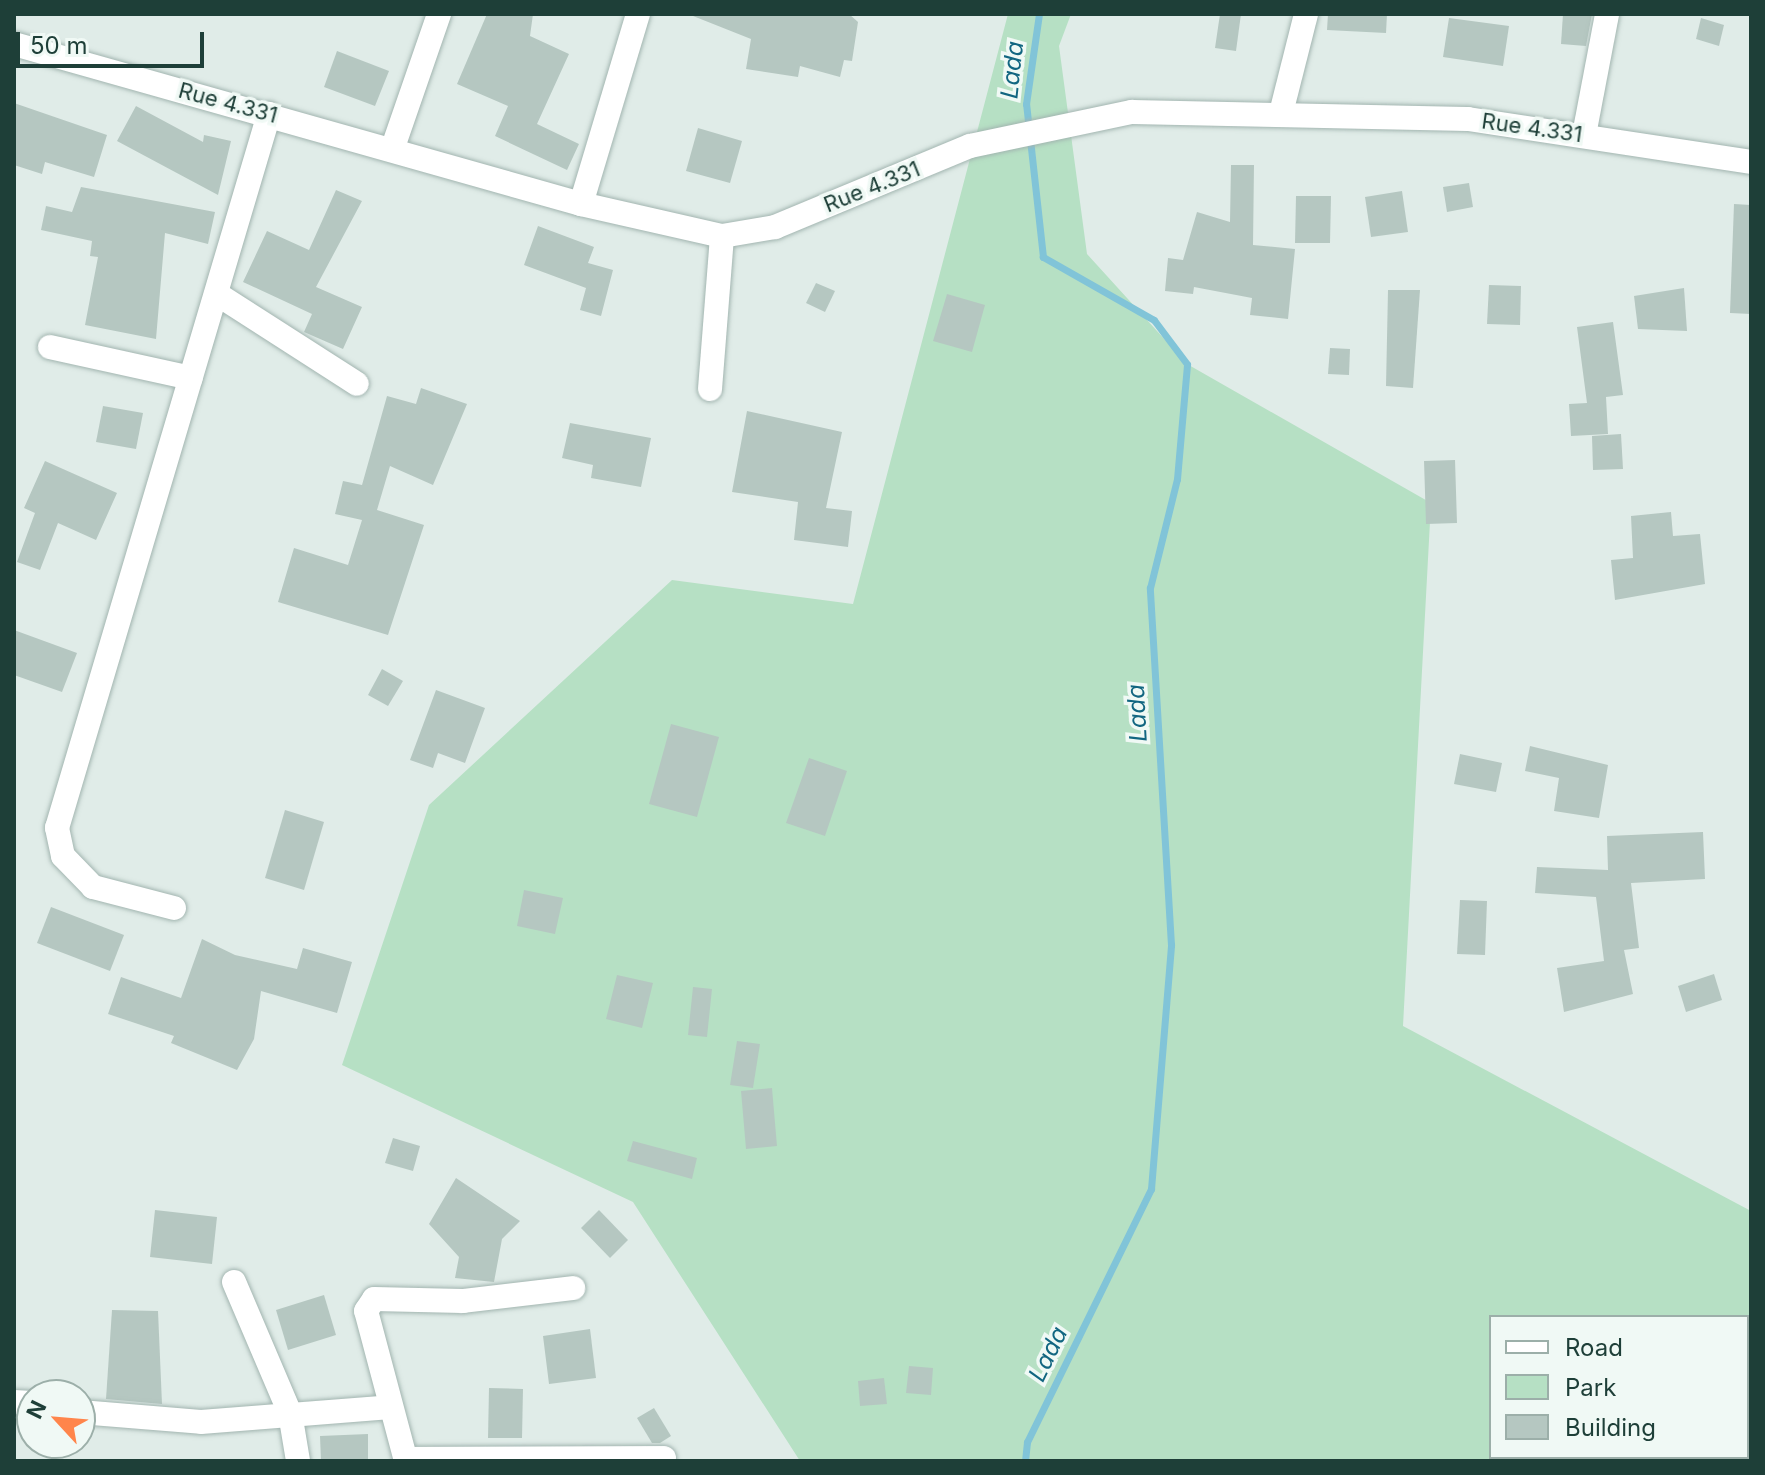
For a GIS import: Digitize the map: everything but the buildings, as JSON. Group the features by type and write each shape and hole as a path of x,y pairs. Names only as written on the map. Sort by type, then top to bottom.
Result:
{"street":[{"path":"392,150 439,14"},
{"path":"581,204 638,14"},
{"path":"1281,113 1306,14"},
{"path":"1584,135 1607,14"},
{"name":"Rue 4.331","path":"14,44 581,204 722,236 775,227 970,146 1132,112 1468,119 1751,162"},
{"path":"174,908 93,887 63,856 57,828 269,114"},
{"path":"710,389 722,236"},
{"path":"217,294 357,384"},
{"path":"50,347 191,378"},
{"path":"234,1282 290,1413 298,1461"},
{"path":"573,1288 463,1301 374,1299 366,1311 406,1460 664,1458"},
{"path":"96,1413 201,1422 390,1407"}],"green space":[{"path":"1008,14 1071,14 1059,46 1087,254 1187,364 1431,503 1403,1026 1751,1211 1751,1461 800,1461 633,1202 342,1065 429,805 672,580 853,604"}],"waterway":[{"name":"Lada","path":"1025,1461 1027,1442 1151,1189 1171,945 1150,588 1177,479 1187,364 1154,320 1043,257 1026,104 1039,14"}]}
